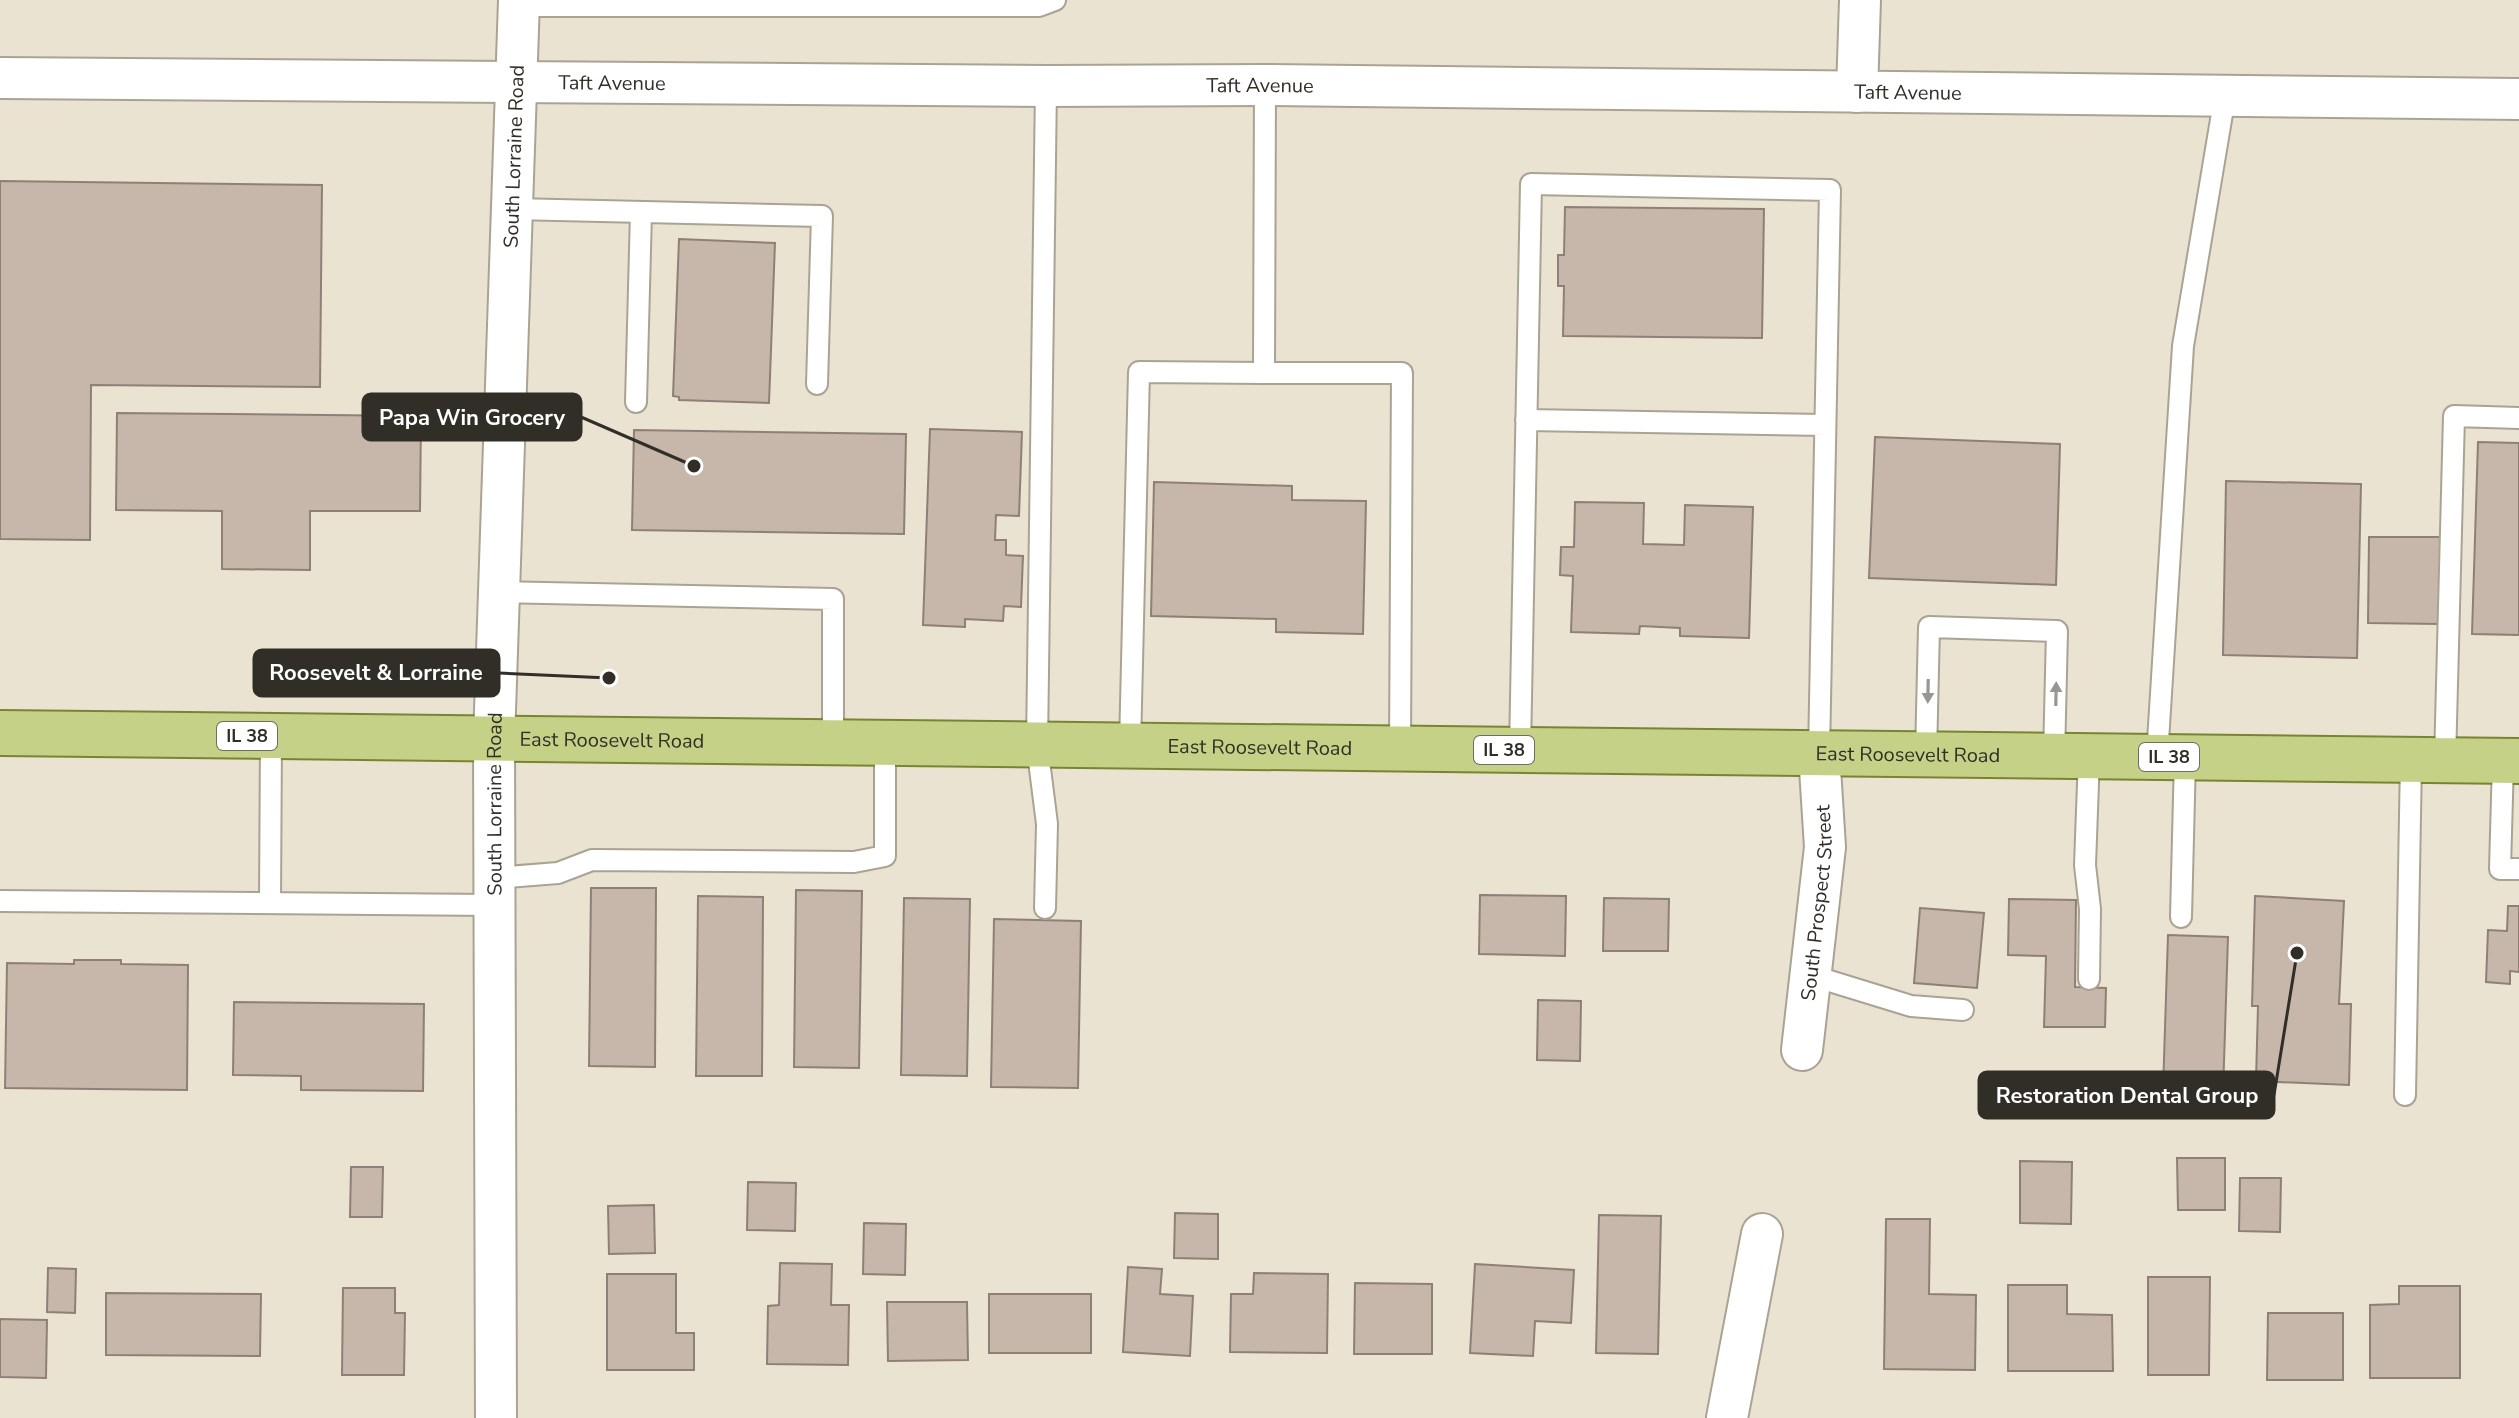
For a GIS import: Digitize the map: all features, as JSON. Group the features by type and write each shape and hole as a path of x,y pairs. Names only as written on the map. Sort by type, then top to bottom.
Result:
{"main road":[{"name":"East Roosevelt Road","path":"0,733 2511,761"}],"street":[{"path":"1857,92 1860,0"},
{"name":"South Lorraine Road","path":"496,1418 494,740 519,3"},
{"name":"Taft Avenue","path":"0,78 1265,85 2519,99"},
{"name":"South Prospect Street","path":"1802,1050 1825,847 1819,753"},
{"path":"1727,1418 1762,1234"}],"lane":[{"path":"519,3 1039,6 1055,0"},
{"path":"1264,373 1265,85"},
{"path":"1045,908 1047,824 1037,745 1046,86"},
{"path":"2181,917 2171,757 2183,346 2225,96"},
{"path":"1520,750 1531,184 1830,190 1819,753"},
{"path":"513,209 822,216 817,384"},
{"path":"636,402 641,212"},
{"path":"1130,746 1139,372 1402,373 1400,749"},
{"path":"2405,1095 2454,416 2519,418"},
{"path":"1526,420 1825,425"},
{"path":"501,592 833,599 833,743"},
{"path":"1926,755 1929,627 2057,631 2090,909 2089,979"},
{"path":"270,903 271,737"},
{"path":"0,901 270,903 494,892 592,860 854,862 885,856 885,743"},
{"path":"2511,761 2500,869 2519,869"},
{"path":"1810,975 1911,1006 1963,1010"}],"building":[{"path":"0,181 322,185 320,387 91,385 90,540 0,539"},
{"path":"1565,207 1764,209 1762,338 1563,336 1564,286 1558,286 1558,255 1564,255"},
{"path":"679,239 775,243 769,403 679,400 679,397 673,396"},
{"path":"117,413 421,416 420,511 310,511 310,570 222,569 222,511 116,510"},
{"path":"930,429 1022,432 1019,516 996,515 995,540 1006,540 1006,555 1023,556 1021,607 1004,606 1003,621 965,619 965,627 923,625"},
{"path":"634,430 906,434 904,534 632,530"},
{"path":"1875,437 2060,444 2056,585 1869,578"},
{"path":"2478,442 2519,443 2519,635 2472,634"},
{"path":"2226,481 2361,484 2357,658 2223,655"},
{"path":"1154,482 1292,486 1292,500 1366,501 1363,634 1276,632 1276,619 1151,616"},
{"path":"1575,502 1644,503 1643,544 1684,545 1685,505 1753,507 1749,638 1680,636 1680,628 1640,626 1639,634 1571,632 1573,576 1560,575 1561,547 1574,547"},
{"path":"2369,537 2441,537 2440,624 2368,623"},
{"path":"591,888 656,888 655,1067 589,1066"},
{"path":"796,890 862,891 859,1068 794,1067"},
{"path":"1480,895 1566,896 1565,956 1479,954"},
{"path":"698,896 763,897 762,1076 696,1076"},
{"path":"2255,896 2344,901 2339,1004 2351,1004 2349,1085 2256,1081 2258,1006 2252,1006"},
{"path":"904,898 970,899 967,1076 901,1075"},
{"path":"1604,898 1669,899 1668,951 1603,951"},
{"path":"2009,899 2076,900 2075,987 2106,988 2105,1027 2044,1027 2046,956 2008,955"},
{"path":"2508,906 2519,906 2519,972 2510,971 2510,984 2486,982 2488,930 2507,931"},
{"path":"1920,908 1984,913 1977,988 1914,983"},
{"path":"994,919 1081,921 1078,1088 991,1087"},
{"path":"2168,935 2228,937 2223,1093 2163,1090"},
{"path":"74,960 188,965 187,1090 5,1088 7,963 74,964"},
{"path":"1538,1000 1581,1001 1580,1061 1537,1060"},
{"path":"234,1002 424,1004 423,1091 301,1090 301,1076 233,1075"},
{"path":"2177,1158 2225,1158 2225,1210 2178,1210"},
{"path":"2020,1161 2072,1162 2071,1224 2020,1223"},
{"path":"351,1167 383,1167 382,1217 350,1217"},
{"path":"2240,1178 2281,1178 2280,1232 2239,1231"},
{"path":"748,1182 796,1183 795,1231 747,1230"},
{"path":"654,1205 655,1253 609,1254 608,1206"},
{"path":"1175,1213 1218,1214 1218,1259 1174,1258"},
{"path":"1599,1215 1661,1216 1658,1354 1596,1353"},
{"path":"1886,1219 1930,1219 1929,1294 1976,1295 1975,1370 1884,1369"},
{"path":"864,1223 906,1224 905,1275 863,1274"},
{"path":"780,1263 832,1264 831,1305 849,1305 848,1365 767,1364 768,1306 779,1305"},
{"path":"1475,1264 1574,1270 1571,1323 1535,1321 1533,1356 1470,1353"},
{"path":"1128,1267 1162,1269 1160,1294 1193,1296 1190,1356 1123,1352"},
{"path":"48,1268 76,1269 75,1313 47,1312"},
{"path":"1254,1273 1328,1274 1327,1353 1230,1352 1231,1294 1253,1294"},
{"path":"607,1274 676,1274 676,1333 694,1333 694,1370 607,1370"},
{"path":"2148,1277 2210,1277 2209,1375 2148,1375"},
{"path":"1355,1283 1432,1284 1432,1354 1354,1354"},
{"path":"2008,1285 2067,1285 2067,1314 2112,1315 2113,1371 2008,1371"},
{"path":"2399,1286 2460,1286 2460,1378 2370,1378 2370,1305 2399,1304"},
{"path":"343,1288 395,1288 395,1313 405,1313 404,1375 342,1375"},
{"path":"106,1293 261,1294 260,1356 106,1355"},
{"path":"989,1294 1091,1294 1091,1353 989,1353"},
{"path":"887,1302 967,1302 968,1360 888,1361"},
{"path":"2268,1313 2343,1313 2343,1380 2267,1380"},
{"path":"0,1319 47,1320 46,1378 0,1377"}],"place":[{"name":"Papa Win Grocery","path":"694,466"},
{"name":"Roosevelt & Lorraine","path":"609,678"},
{"name":"Restoration Dental Group","path":"2297,953"}]}
